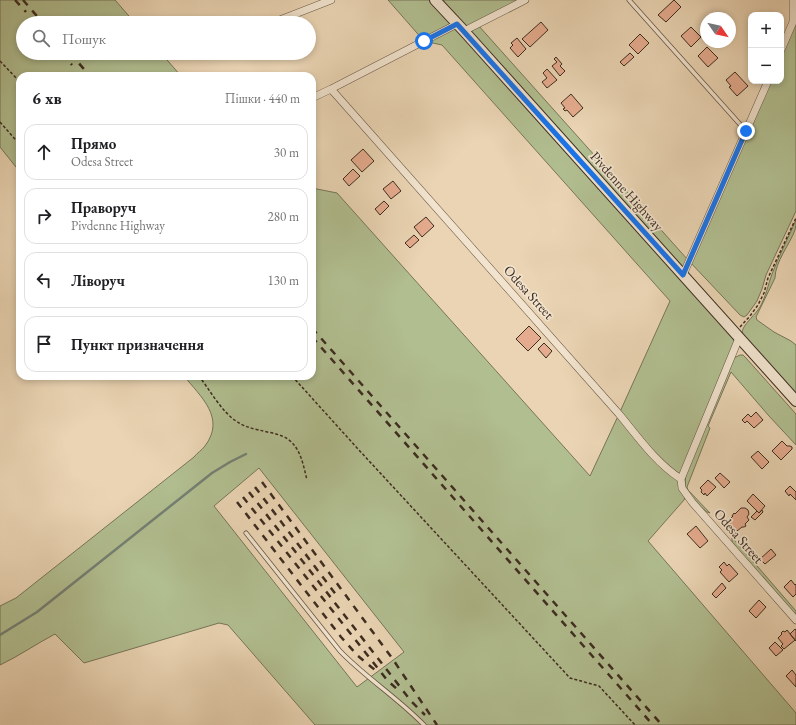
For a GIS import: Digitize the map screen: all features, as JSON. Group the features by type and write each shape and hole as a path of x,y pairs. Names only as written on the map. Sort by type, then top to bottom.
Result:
{"street":[{"path":"290,16 331,0"},
{"name":"Pivdenne Highway","path":"435,0 796,401"},
{"path":"316,96 461,28 525,0"},
{"path":"782,48 793,22 793,0"},
{"path":"683,275 767,84"},
{"name":"Odesa Street","path":"331,89 620,414 661,463 669,471 681,479 682,488 692,502 796,620"},
{"path":"681,479 736,335"}],"lane":[{"path":"629,0 746,131"},
{"path":"246,533 340,651 424,725"}],"path":[{"path":"0,61 16,78"},
{"path":"0,122 16,140"},
{"path":"736,335 758,305 768,278 796,218"},
{"path":"202,380 225,411 234,420 243,426 284,436 292,442 301,458 307,480"},
{"path":"296,380 570,678 600,686 635,725"}],"green space":[{"path":"0,0 115,0 129,16 16,16 16,60 167,60 178,72 16,72 16,167 0,147"},
{"path":"388,0 525,0 478,25 688,260 767,84 784,84 784,40 796,0 796,211 766,275 757,301 744,317 740,315 689,261 683,275 739,338 684,470 686,494 684,500 648,541 796,713 796,725 315,725 228,625 219,623 84,663 55,634 0,665 0,606 16,598 194,457 205,446 211,436 213,426 212,417 204,400 187,380 316,380 316,189 337,193 590,476 670,301 442,45 424,41","holes":["259,468 404,652 357,687 214,506"]},
{"path":"796,220 793,235 780,259 775,278 756,317 757,320 774,332 796,345 796,395 742,332 744,326 762,303 775,267"},
{"path":"743,355 746,358 796,414 796,445 731,372 708,426 710,428 687,487 688,490 710,513 700,506 689,494 685,486 685,482 690,463 734,358"},
{"path":"732,537 796,611 796,616 736,547 732,542"}],"building":[{"path":"674,0 681,7 666,22 658,15"},
{"path":"541,22 548,30 530,47 522,39"},
{"path":"691,27 700,36 700,38 691,47 681,36"},
{"path":"640,34 649,43 638,54 629,45"},
{"path":"517,38 526,49 518,57 510,48 513,45 511,43"},
{"path":"706,48 708,48 718,58 708,67 698,56"},
{"path":"630,53 634,57 624,66 620,62"},
{"path":"556,57 562,64 560,66 565,71 560,76 552,66 557,62 554,59"},
{"path":"547,69 557,80 547,88 542,82 547,78 543,73"},
{"path":"735,72 748,86 737,96 729,87 731,86 726,80"},
{"path":"571,94 583,108 573,117 567,110 565,111 563,109 565,108 561,103"},
{"path":"363,149 374,161 362,172 351,160"},
{"path":"353,169 360,176 349,186 343,179"},
{"path":"393,181 401,191 391,199 383,189"},
{"path":"384,201 389,206 380,215 375,209"},
{"path":"426,217 434,226 422,237 414,227"},
{"path":"414,235 419,240 410,248 405,243"},
{"path":"529,326 541,338 528,351 516,339"},
{"path":"544,343 552,351 546,358 538,349"},
{"path":"756,412 763,420 754,428 747,421 745,423 742,420 748,414 751,417"},
{"path":"782,441 787,446 792,447 792,449 781,460 772,451"},
{"path":"758,451 769,462 762,469 751,457"},
{"path":"720,473 730,482 724,488 715,478"},
{"path":"708,480 716,487 707,496 705,493 704,495 701,492 702,490 700,488"},
{"path":"790,486 796,492 796,500 790,494 789,496 785,491"},
{"path":"753,494 765,506 759,513 747,501"},
{"path":"741,508 748,510 749,514 747,517 749,520 745,524 746,526 735,532 728,521 734,513 735,514"},
{"path":"762,510 763,512 755,520 751,517 757,511 759,513"},
{"path":"696,526 708,541 700,548 687,534"},
{"path":"771,549 776,555 765,564 760,559"},
{"path":"724,562 727,566 729,564 738,574 729,582 720,572 722,570 719,567"},
{"path":"791,580 795,585 796,584 796,594 793,597 784,587"},
{"path":"722,583 726,588 716,598 712,594"},
{"path":"759,600 766,607 756,618 749,611"},
{"path":"795,629 796,630 796,641 790,634"},
{"path":"787,630 795,640 784,649 781,646 783,644 778,638 783,631 785,632"},
{"path":"775,642 783,650 776,656 769,648"},
{"path":"792,670 796,675 796,687 786,676"}],"waterway":[{"path":"0,635 37,612 212,473 246,454"}],"railway":[{"path":"15,0 26,12"},
{"path":"23,0 37,16"},
{"path":"68,60 72,65"},
{"path":"76,60 87,72"},
{"path":"316,333 662,725"},
{"path":"316,342 653,725"},
{"path":"262,482 392,658 437,725"},
{"path":"255,487 337,596"},
{"path":"249,492 411,701 425,715"},
{"path":"243,497 387,680 398,690"},
{"path":"237,502 341,637 358,656 375,670"}],"route":[{"path":"424,41 457,24 683,275 746,131"}]}
